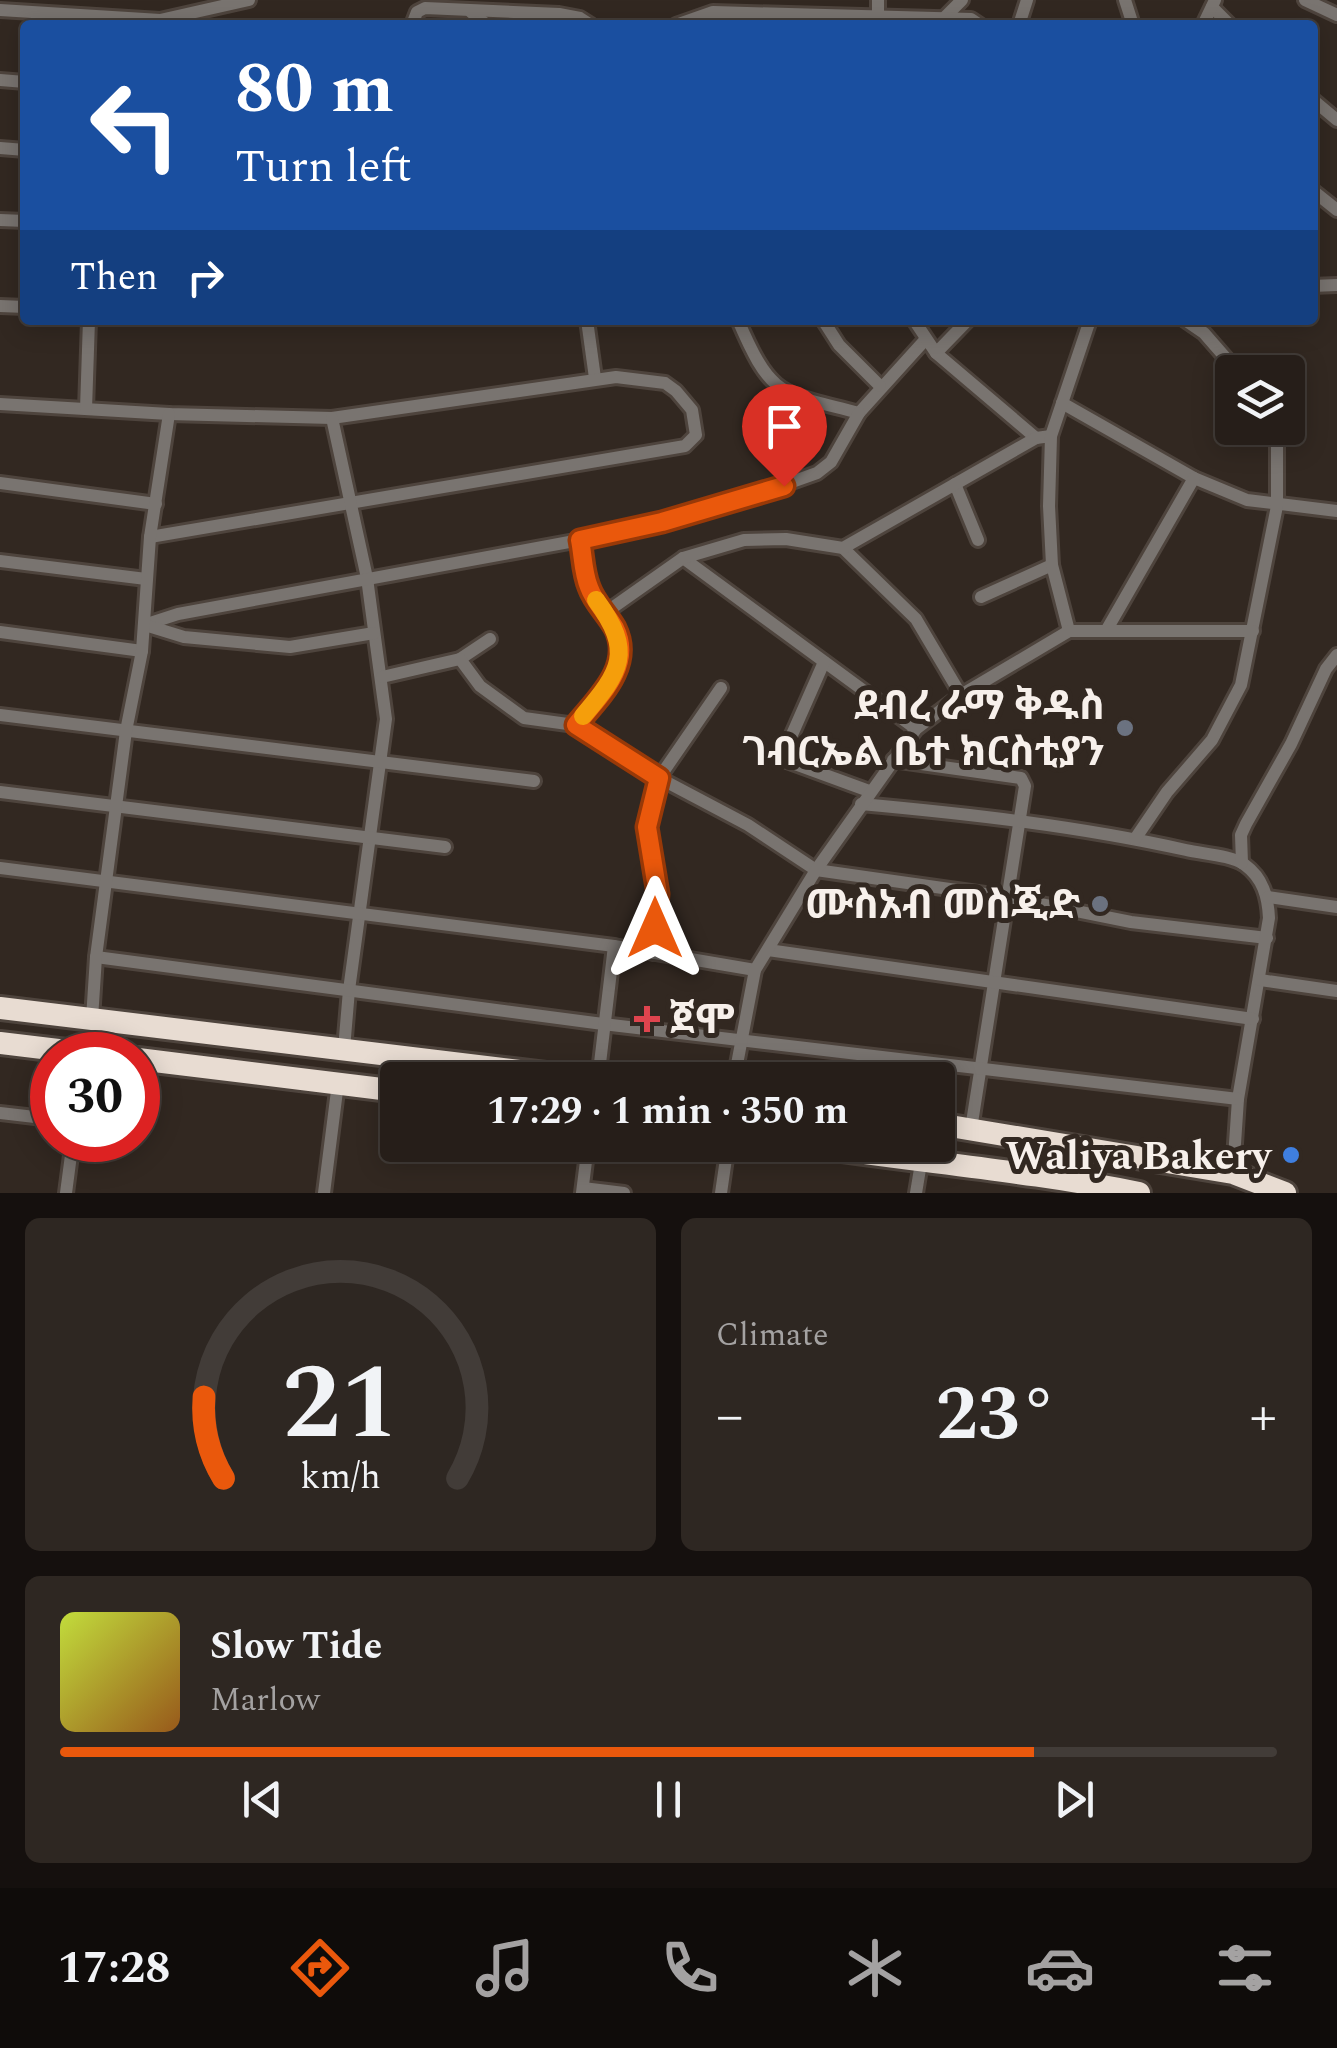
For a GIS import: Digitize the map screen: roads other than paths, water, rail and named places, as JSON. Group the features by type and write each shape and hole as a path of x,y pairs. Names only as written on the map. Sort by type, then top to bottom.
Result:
{"highway":[{"path":"0,1008 454,1062"},
{"path":"0,1042 30,1046"},
{"path":"160,1062 380,1089"},
{"path":"955,1126 1232,1173 1285,1193"},
{"path":"915,1162 1080,1181 1139,1193"}],"street":[{"path":"166,20 249,0"},
{"path":"944,18 962,0"},
{"path":"1305,0 1337,16"},
{"path":"414,20 417,12 425,8 558,14 583,20"},
{"path":"0,10 132,20"},
{"path":"470,12 480,20"},
{"path":"690,20 712,12 860,20"},
{"path":"900,20 972,20"},
{"path":"86,409 89,325"},
{"path":"587,325 595,378"},
{"path":"740,325 774,386 788,395 859,413"},
{"path":"826,325 839,345 880,386"},
{"path":"917,325 936,353 1036,438"},
{"path":"936,353 963,325"},
{"path":"1069,631 1052,565 1051,436 1088,325"},
{"path":"1207,326 1227,355"},
{"path":"144,625 178,614 580,540 741,500 817,472 840,449 859,413 880,386 926,340"},
{"path":"0,404 332,418 616,376 664,382 685,398 697,426 696,434 685,446 150,537"},
{"path":"1062,403 1194,478 1247,500 1337,511"},
{"path":"92,1018 96,957 126,731 142,650 150,537 169,414"},
{"path":"332,418 368,578 386,719 348,990 344,1048"},
{"path":"842,548 1036,438 1051,436"},
{"path":"1135,839 1167,792 1212,740 1241,685 1278,506 1277,445"},
{"path":"1106,631 1194,478"},
{"path":"0,483 156,504"},
{"path":"955,484 978,540"},
{"path":"576,725 610,683 621,646 587,584 580,540"},
{"path":"606,613 683,558 744,540 786,540 842,548 916,619 961,695"},
{"path":"683,558 916,729"},
{"path":"0,561 146,580"},
{"path":"981,598 1052,565"},
{"path":"144,625 184,636 290,647 374,634"},
{"path":"737,1062 755,970 816,870 916,729 961,695 1069,631 1253,631"},
{"path":"0,632 142,650"},
{"path":"382,677 460,659 490,638"},
{"path":"1242,863 1242,835 1326,669 1337,655"},
{"path":"460,659 480,686 524,718 576,725 659,778 748,825 816,870 1006,898 1131,922 1267,938"},
{"path":"824,662 783,755 787,761 869,791"},
{"path":"1326,669 1337,685"},
{"path":"653,954 658,894 647,827 659,778 720,688"},
{"path":"0,715 534,781"},
{"path":"893,760 1021,778 1025,786 971,1128"},
{"path":"0,792 445,847"},
{"path":"861,804 1020,819 1135,839 1242,863 1259,879 1268,897 1267,938 1238,1098 1232,1173"},
{"path":"0,868 614,946 755,970"},
{"path":"1268,897 1337,907"},
{"path":"599,1062 614,946"},
{"path":"768,950 1252,1019"},
{"path":"96,957 604,1024 1238,1098"},
{"path":"1260,980 1337,991"},
{"path":"324,1193 338,1083"},
{"path":"0,1113 30,1117"},
{"path":"66,1193 71,1162"},
{"path":"586,1162 582,1190 624,1193"},
{"path":"720,1193 725,1162"},
{"path":"916,1193 921,1163"}],"place":[{"name":"ደብረ ራማ ቅዱስ ገብርኤል ቤተ ክርስቲያን","path":"1125,728"},
{"name":"ሙስአብ መስጂድ","path":"1100,904"},
{"name":"ጀሞ","path":"647,1019"},
{"name":"Waliya Bakery","path":"1291,1155"}]}
